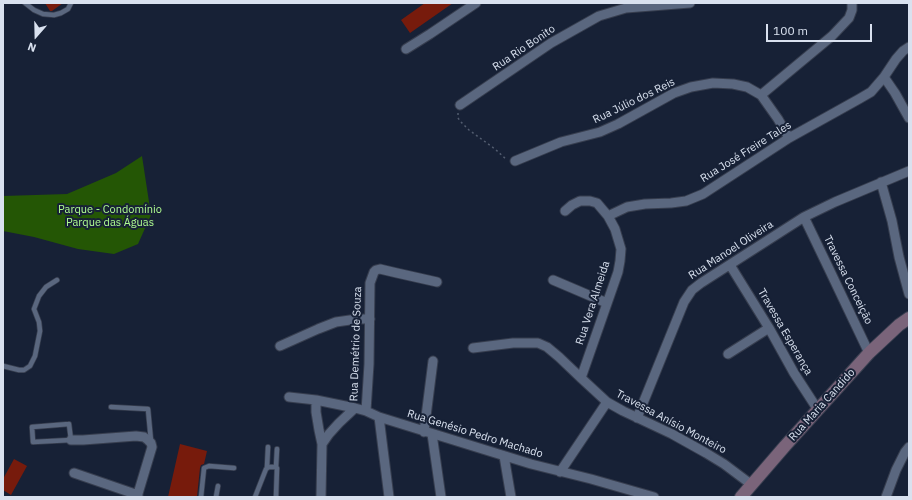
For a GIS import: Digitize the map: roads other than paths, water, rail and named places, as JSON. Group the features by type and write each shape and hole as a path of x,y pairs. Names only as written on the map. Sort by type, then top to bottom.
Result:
{"street":[{"path":"406,49 476,3"},
{"name":"Rua Rio Bonito","path":"460,105 550,43 599,16 626,5 690,3"},
{"path":"761,95 832,36 849,18 852,10 852,3"},
{"name":"Rua José Freire Tales","path":"608,216 627,207 686,201 703,194 789,138 871,92 884,77 896,59 909,47"},
{"path":"884,77 895,92 909,118"},
{"name":"Rua Júlio dos Reis","path":"516,161 561,142 600,132 612,127 674,93 691,87 713,83 733,84 747,87 761,95 789,138"},
{"name":"Rua Manoel Oliveira","path":"638,418 684,302 692,290 804,217 909,171"},
{"path":"881,182 892,221 899,257 909,294"},
{"name":"Rua Vera Almeida","path":"565,211 580,201 597,203 608,216 617,234 621,249 618,272 580,378"},
{"name":"Travessa Conceição","path":"804,217 869,353"},
{"name":"Travessa Esperança","path":"730,265 769,328 794,373 818,410"},
{"name":"Rua Demétrio de Souza","path":"366,411 369,364 370,282 372,276 376,270 380,269 437,282"},
{"path":"553,280 607,303"},
{"name":"Rua Maria Candido","path":"741,497 784,446 869,353 899,325 909,318"},
{"path":"280,346 336,322 370,319"},
{"path":"728,354 769,328"},
{"name":"Travessa Anísio Monteiro","path":"473,348 513,343 538,343 558,356 607,402 672,434 706,453 724,464 752,485"},
{"path":"433,361 428,433 441,497"},
{"name":"Rua Genésio Pedro Machado","path":"290,397 316,400 366,411 379,417 428,433 504,456 654,497"},
{"path":"316,400 316,412 322,444 321,497"},
{"path":"560,472 607,402"},
{"path":"322,444 339,423 355,408"},
{"path":"379,417 389,497"},
{"path":"70,440 136,436 144,437 151,443 152,447 139,496 74,473"},
{"path":"886,497 904,452 909,447"},
{"path":"504,456 511,497"}],"lane":[{"path":"25,3 34,10 43,14 54,15 68,9 71,3"},
{"path":"3,366 19,370 24,370 30,366 35,356 40,331 39,322 34,309 39,296 46,287 57,280"},
{"path":"111,407 148,409 151,443"},
{"path":"69,424 70,440 33,442 32,427 69,424"},
{"path":"255,497 267,467 268,447"},
{"path":"276,497 277,449"},
{"path":"201,497 204,468 209,466 234,468"},
{"path":"267,467 276,467"},
{"path":"216,497 218,486"}],"park label":[{"name":"Parque - Condomínio Parque das Águas","path":"110,216"}]}
